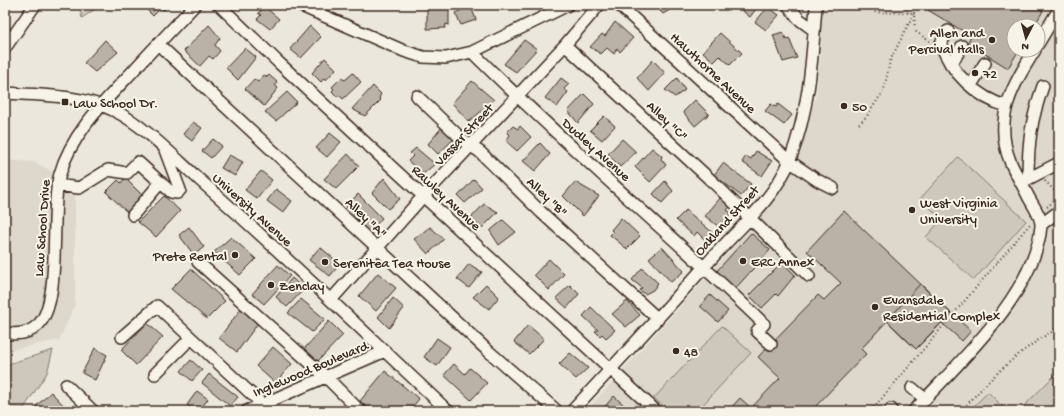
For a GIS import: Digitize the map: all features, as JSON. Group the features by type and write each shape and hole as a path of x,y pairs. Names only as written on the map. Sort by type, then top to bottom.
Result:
{"street":[{"path":"5,48 35,5"},
{"name":"Law School Drive","path":"5,333 16,335 29,332 40,324 49,305 54,254 57,185 65,160 76,140 100,105 195,5"},
{"name":"Rawley Avenue","path":"219,5 656,411"},
{"path":"299,5 404,51 424,57 446,58 472,52 568,5"},
{"name":"Vassar Street","path":"331,300 378,247 565,45 599,5"},
{"name":"Hawthorne Avenue","path":"619,5 789,161 816,180 833,188"},
{"path":"788,5 799,18 814,30"},
{"name":"Oakland Street","path":"572,411 658,319 775,187 789,161 804,117 808,99 816,5"},
{"path":"1046,31 1059,9"},
{"path":"948,31 941,43 951,65 971,85 999,104 1007,106"},
{"name":"Alley \"A\"","path":"158,44 486,349 557,411"},
{"name":"Alley \"C\"","path":"565,45 698,168 809,276"},
{"path":"951,65 962,46"},
{"name":"Dudley Avenue","path":"472,52 517,97 704,267 764,324 757,331 771,344"},
{"path":"914,411 978,341 1018,291 1029,267 1036,224 1024,181 1010,160 1004,138 1004,116 1010,94 1030,58"},
{"path":"971,85 984,63"},
{"path":"1024,181 1033,115 1043,86"},
{"name":"University Avenue","path":"5,93 70,99 100,105 116,111 138,126 331,300 448,411"},
{"name":"Alley \"B\"","path":"417,96 480,152 542,213 658,319"},
{"path":"57,185 79,188 108,170 127,173 138,162 172,192 178,193 180,190 164,148"},
{"path":"1024,181 1059,164"},
{"path":"133,215 161,182"},
{"path":"1036,224 1059,211"},
{"path":"198,262 327,378 360,411"},
{"path":"122,337 157,306 262,404"},
{"path":"155,374 191,338"},
{"name":"Inglewood Boulevard","path":"247,411 385,352"},
{"path":"66,385 94,411"},
{"path":"912,388 925,399"}],"path":[{"path":"905,5 908,13"},
{"path":"859,124 867,116 884,90 890,61 918,5"},
{"path":"872,12 914,13"},
{"path":"914,13 915,31 934,44"},
{"path":"1042,177 1059,196 1047,207"},
{"path":"847,411 859,408 872,410 1036,224"},
{"path":"961,411 984,385 1026,348 1059,328"}],"shaded area":[{"path":"79,5 101,5 82,18"},
{"name":"West Virginia University","path":"821,5 1059,5 1059,411 586,411 750,229 779,192 791,173 816,97 821,51"},
{"path":"958,157 1026,221 974,280 926,237 942,219 920,199"},
{"path":"5,160 34,162 75,183 75,305 59,340 5,351"},
{"path":"722,326 751,353 697,411 668,411 654,398"},
{"path":"53,350 47,373 22,411 5,411 5,365"},
{"path":"1059,371 1059,411 1019,411"},
{"path":"988,392 1007,411 969,411"}],"building":[{"path":"5,5 13,5 7,12"},
{"path":"138,5 169,5 164,10 161,8 153,16 145,8 142,10"},
{"path":"649,5 678,5 663,14 655,6 652,8"},
{"path":"741,5 759,5 750,17 739,8"},
{"name":"Allen and Percival Halls","path":"924,5 1033,5 1043,11 1039,18 1006,18 1006,58 1014,58 1008,68 967,43 971,36 923,7"},
{"path":"471,6 476,20 461,25 455,13"},
{"path":"265,7 279,19 270,29 257,19 261,15 258,13"},
{"path":"427,7 449,7 449,25 446,24 445,28 427,29"},
{"path":"768,7 779,15 766,30 755,22"},
{"path":"615,22 633,38 620,52 617,48 614,54 607,48 601,54 590,47 602,34 605,36"},
{"path":"209,25 220,38 215,45 220,51 213,59 209,56 200,66 184,51"},
{"path":"310,26 321,37 301,58 290,49"},
{"path":"783,32 786,39 789,38 797,58 783,62 773,35"},
{"path":"720,33 742,53 730,65 720,56 714,62 703,52"},
{"path":"105,40 118,52 95,72 84,63"},
{"path":"524,40 537,49 516,72 504,64"},
{"path":"245,48 256,57 238,80 226,68"},
{"path":"325,58 336,69 326,80 324,78 321,82 312,73"},
{"path":"653,60 665,73 649,91 637,78"},
{"path":"1056,66 1059,66 1059,137 1057,137"},
{"path":"353,73 361,82 343,99 339,95 337,97 332,91 334,89 332,87 341,78 345,80"},
{"path":"264,75 267,77 269,75 277,82 275,85 278,88 264,106 245,89 254,79 258,82"},
{"path":"561,78 569,84 564,89 568,92 557,107 545,98"},
{"path":"677,78 685,90 675,97 665,90"},
{"path":"472,81 494,100 469,122 452,103"},
{"path":"373,86 381,94 379,98 381,100 365,116 352,109"},
{"path":"287,92 297,102 276,121 265,112"},
{"path":"584,94 594,104 578,123 568,111"},
{"path":"695,100 709,114 695,126 683,112"},
{"path":"771,104 776,107 778,104 792,115 784,125 765,111"},
{"path":"604,116 615,126 602,140 590,130"},
{"path":"193,122 202,128 192,141 183,134"},
{"path":"443,126 455,138 438,154 428,144"},
{"path":"513,126 518,129 520,126 531,137 517,151 506,141 510,135 507,132"},
{"path":"330,133 341,142 327,157 316,148"},
{"path":"213,139 222,146 211,158 202,151"},
{"path":"622,139 636,152 620,167 608,154"},
{"path":"540,143 550,154 535,171 523,161"},
{"path":"416,148 435,164 423,174 408,161 413,156 410,153"},
{"path":"652,148 662,156 661,159 666,165 650,182 635,167"},
{"path":"756,151 772,161 762,176 742,162 746,156 751,159"},
{"path":"348,154 359,166 336,189 324,179"},
{"path":"229,155 243,162 235,176 221,168"},
{"path":"723,163 751,184 741,196 714,175"},
{"path":"261,171 272,180 257,199 245,190"},
{"path":"125,178 144,197 128,213 106,192 118,180 121,183"},
{"path":"384,178 400,199 388,209 372,193"},
{"path":"474,179 482,188 465,203 458,196"},
{"path":"665,181 673,191 662,203 653,194"},
{"path":"575,182 599,196 583,216 563,196"},
{"path":"276,189 292,201 283,213 267,201"},
{"path":"358,194 382,218 369,233 346,206"},
{"path":"164,196 180,211 156,237 138,222"},
{"path":"721,197 731,206 727,210 731,213 719,227 705,216"},
{"path":"484,204 498,212 482,228 470,219"},
{"path":"686,210 713,233 706,241 697,232 694,236 676,220"},
{"name":"Evansdale Residential Complex","path":"844,211 951,313 916,349 887,321 861,349 866,354 811,411 728,411 740,398 751,408 780,378 758,357 818,295 824,300 841,283 807,251"},
{"path":"621,218 640,236 627,249 610,235 613,232 611,230"},
{"path":"503,220 516,232 499,245 490,231"},
{"path":"189,227 204,247 194,255 179,235"},
{"path":"430,227 444,239 428,254 414,239"},
{"name":"ERC Annex","path":"751,233 770,250 734,290 715,273"},
{"name":"Prete Rental","path":"231,237 256,259 240,275 214,252"},
{"name":"Serenitea Tea House","path":"320,247 340,264 330,276 309,260"},
{"path":"662,247 684,271 671,282 649,258"},
{"path":"549,259 564,274 549,290 534,275"},
{"name":"ERC Annex","path":"782,262 795,275 778,296 776,294 762,308 749,295"},
{"path":"469,264 482,272 469,288 457,279"},
{"name":"Zenclay","path":"278,265 290,276 264,304 252,294"},
{"path":"642,268 658,283 653,290 645,294 639,290 642,288 632,280"},
{"path":"191,269 225,301 207,319 171,289"},
{"path":"378,273 396,288 376,311 359,296"},
{"path":"292,278 304,289 287,307 276,297"},
{"path":"486,284 499,297 489,309 473,297"},
{"path":"920,284 951,313 916,349 887,321"},
{"path":"570,285 579,294 567,308 556,298"},
{"path":"710,295 728,311 718,322 700,306"},
{"path":"393,298 404,308 389,328 378,317"},
{"path":"301,299 325,319 312,332 288,313"},
{"path":"627,301 640,315 626,327 612,314"},
{"path":"243,306 261,319 237,352 219,338"},
{"path":"591,307 615,330 606,338 602,334 600,336 595,331 598,330 583,316"},
{"path":"951,313 971,331 962,341 942,323"},
{"path":"329,321 343,335 318,361 304,349"},
{"path":"147,323 163,337 136,365 121,350"},
{"path":"528,325 544,339 529,354 514,342"},
{"path":"437,338 450,347 437,366 424,357"},
{"path":"273,347 292,364 275,383 256,366"},
{"path":"95,348 107,355 95,380 82,373"},
{"path":"570,353 588,368 576,379 559,364"},
{"path":"191,360 202,370 192,381 181,371"},
{"path":"454,364 465,374 470,368 487,383 471,400 444,375"},
{"path":"385,371 419,399 409,411 372,411 360,401"},
{"path":"209,374 238,397 230,406 202,383"},
{"path":"197,391 208,399 199,411 195,411 187,405"},
{"path":"51,392 69,411 31,411"},
{"path":"614,396 627,408 624,411 601,411"}],"place":[{"name":"Allen and Percival Halls","path":"992,40"},
{"name":"72","path":"975,73"},
{"name":"Law School Dr.","path":"65,102"},
{"name":"50","path":"844,106"},
{"name":"West Virginia University","path":"912,210"},
{"name":"Prete Rental","path":"235,255"},
{"name":"ERC Annex","path":"743,261"},
{"name":"Serenitea Tea House","path":"325,262"},
{"name":"Zenclay","path":"271,285"},
{"name":"Evansdale Residential Complex","path":"875,307"},
{"name":"48","path":"676,351"}]}
